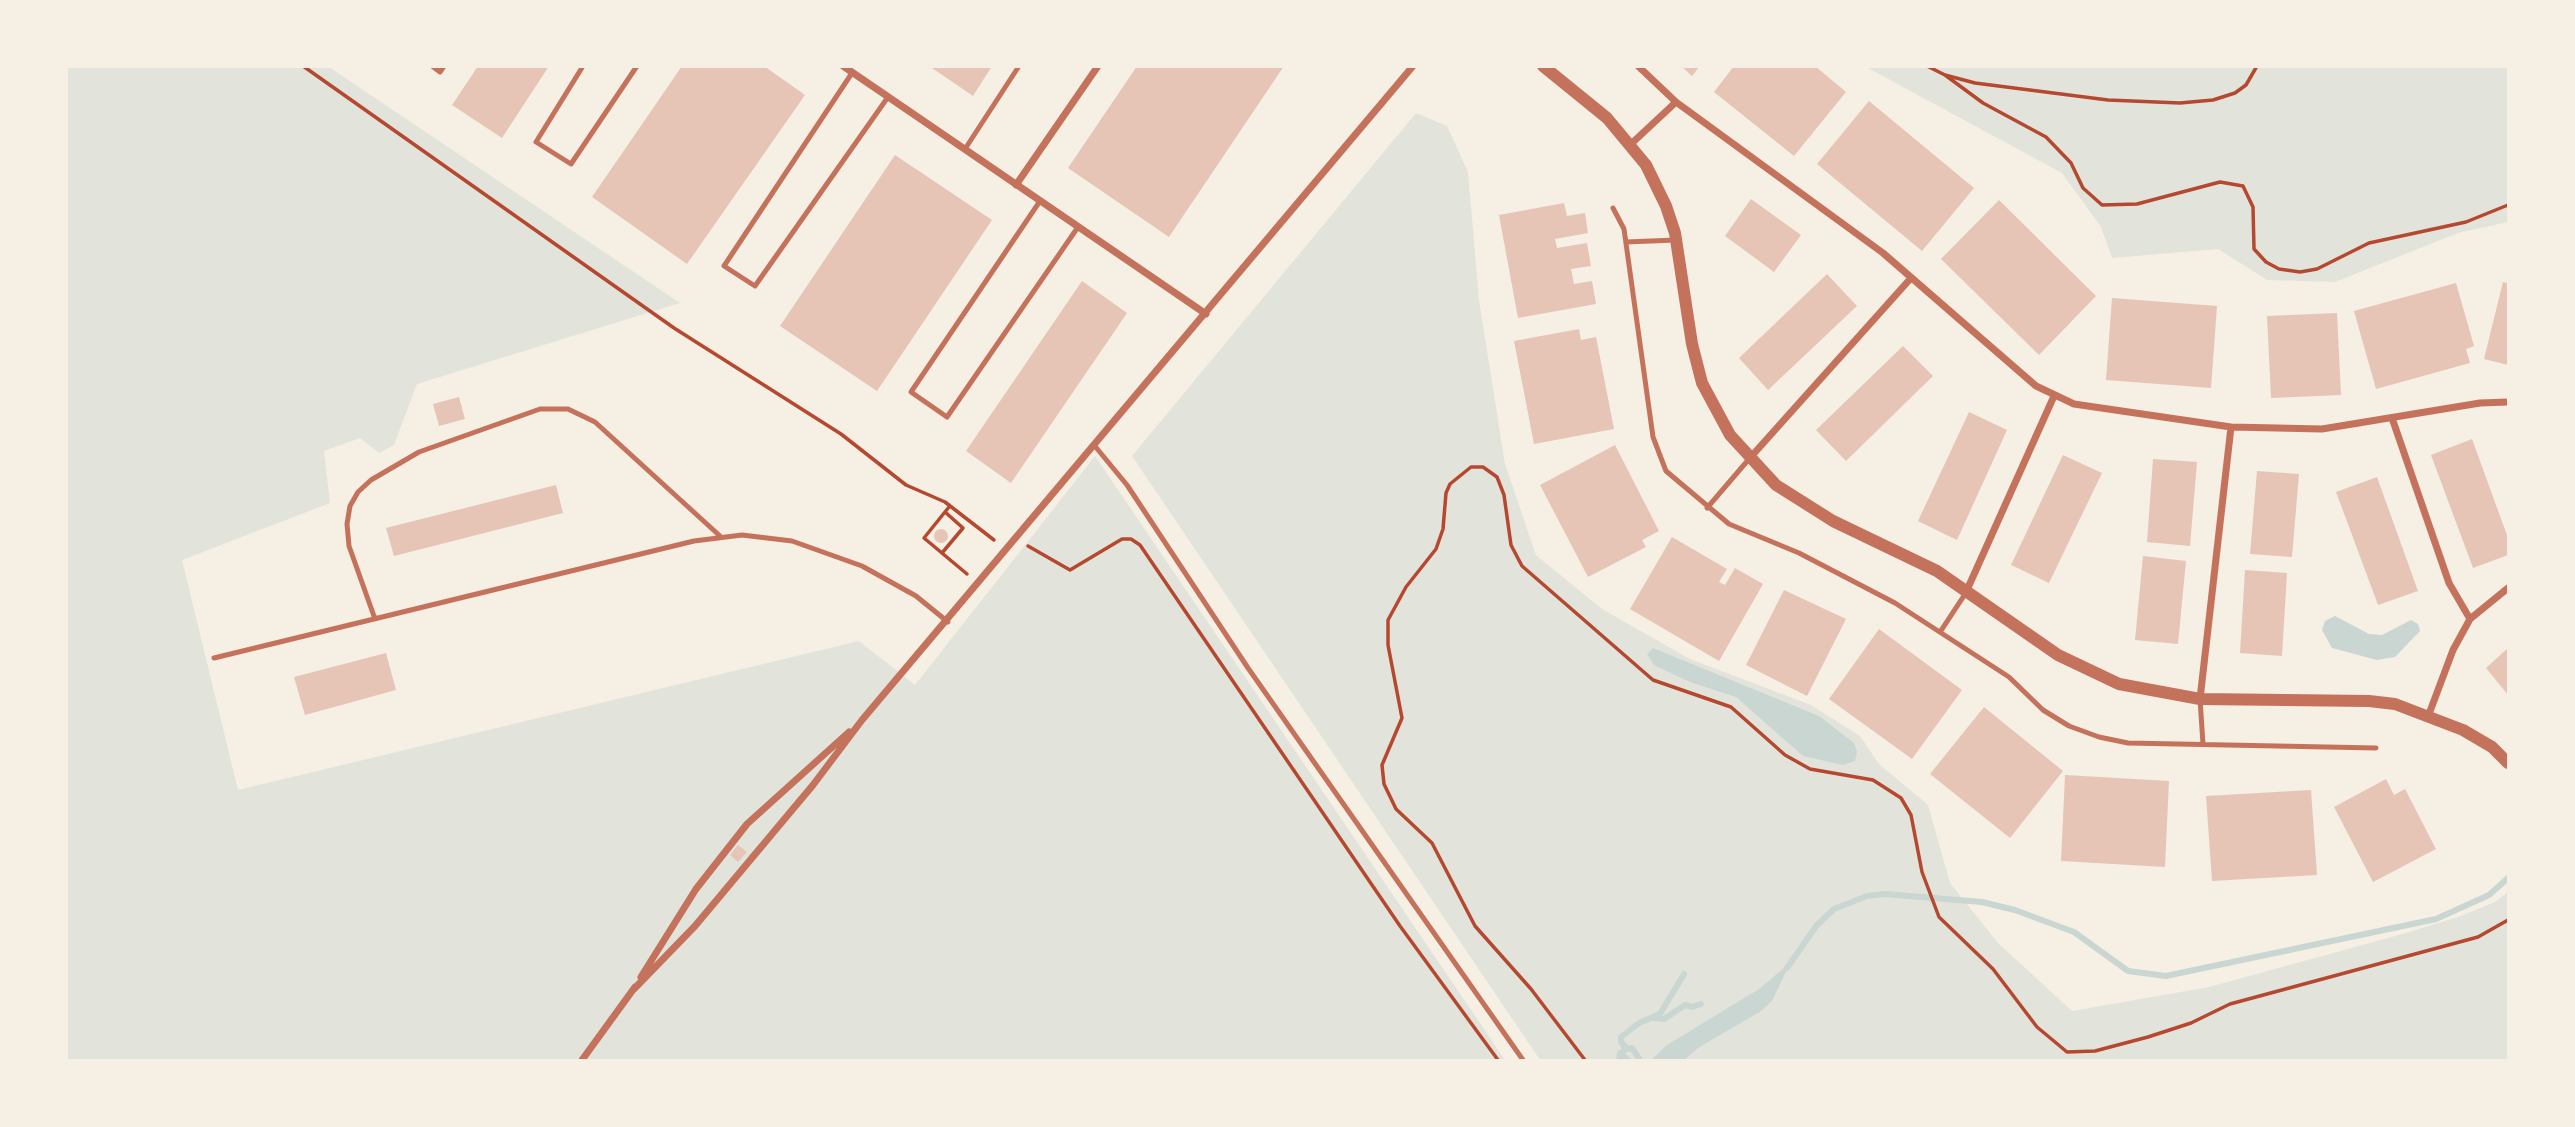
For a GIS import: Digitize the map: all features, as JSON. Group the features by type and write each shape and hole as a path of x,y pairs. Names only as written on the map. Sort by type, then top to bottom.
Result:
{"street":[{"path":"843,66 1206,314"},
{"path":"1016,185 1098,66"},
{"path":"634,989 695,926 813,785 862,720 948,622 1413,66"},
{"path":"1543,66 1607,118 1630,144 1657,186 1676,240 1692,344 1702,383 1730,435 1749,459 1776,485 1808,506 1937,571 2058,655 2092,672 2145,691 2200,699 2368,701 2395,704 2429,715 2492,747 2508,763"},
{"path":"1637,66 1676,103 1883,253 2021,374 2053,396 2093,409 2231,426 2322,429 2480,402 2508,402"},
{"path":"1630,144 1676,103"},
{"path":"1749,459 1912,278"},
{"path":"1967,590 2053,396"},
{"path":"2392,418 2449,583 2470,619"},
{"path":"2200,699 2231,426"},
{"path":"2429,715 2453,650 2470,619 2508,588"},
{"path":"582,1060 634,989 696,889 747,824 862,720"}],"lane":[{"path":"432,66 440,72 444,66"},
{"path":"583,66 536,142 571,164 638,66"},
{"path":"965,149 1019,66"},
{"path":"852,73 724,266 755,286 888,97"},
{"path":"1040,201 911,392 947,417 1078,227"},
{"path":"1613,208 1624,229 1653,437 1666,471 1729,524 1799,553 1895,603 2009,677 2043,710 2069,726 2128,743 2376,748"},
{"path":"1626,242 1676,240"},
{"path":"375,619 349,546 347,524 358,492 381,473 419,452 505,419 540,409 568,409 595,422 720,537"},
{"path":"1094,445 1127,485 1256,679 1523,1060"},
{"path":"1707,508 1749,459"},
{"path":"214,658 720,537 766,537 834,556 893,582 948,622"},
{"path":"1940,632 1967,590"},
{"path":"2200,699 2203,744"}],"path":[{"path":"303,66 674,328 841,434 906,485 950,506 994,540"},
{"path":"1927,66 1945,75 1983,103 2046,137 2071,163 2083,188 2102,205 2137,204 2220,182 2243,186 2252,199 2253,243 2261,258 2272,266 2294,271 2317,269 2369,243 2466,222 2508,205"},
{"path":"1945,75 1975,83 2108,100 2180,103 2213,100 2235,93 2246,85 2257,66"},
{"path":"1585,1060 1475,926 1432,843 1395,809 1385,790 1382,765 1402,718 1388,645 1388,620 1406,587 1436,549 1446,518 1446,493 1450,484 1471,467 1483,467 1497,477 1504,495 1511,544 1522,566 1653,680 1731,707 1785,755 1810,769 1873,780 1892,790 1911,815 1926,886 1945,927 1993,969 2037,1027 2061,1049 2075,1053 2095,1051 2183,1026 2230,1004 2435,951 2484,934 2508,920"},
{"path":"950,506 924,538 980,584"},
{"path":"942,553 963,528 945,512"},
{"path":"1023,543 1070,570 1122,538 1131,539 1140,545 1393,915 1498,1060"}],"shaded area":[{"path":"66,67 329,67 680,303 417,384 394,445 379,453 360,438 324,451 330,503 182,560 238,790 859,641 915,685 1095,456 1505,1060 67,1060"},
{"path":"1866,67 2508,67 2508,222 2458,233 2335,282 2267,280 2218,249 2112,258 2101,227 2062,173"},
{"path":"1416,113 1447,126 1468,172 1479,300 1505,464 1536,555 1602,609 1690,659 1811,705 1860,736 1879,764 1928,805 1950,883 1998,943 2072,1011 2209,987 2461,916 2495,902 2508,892 2508,1060 1540,1060 1132,456"},
{"path":"2335,616 2369,634 2382,635 2411,620 2418,624 2420,631 2395,657 2377,660 2332,648 2322,630 2325,621"},
{"path":"1653,648 1819,716 1854,743 1857,752 1855,761 1843,765 1803,756 1736,697 1690,682 1654,665 1647,654"},
{"path":"1790,963 1772,1001 1761,1011 1698,1048 1684,1060 1651,1060 1667,1045 1759,989"}],"building":[{"path":"478,66 549,66 502,138 452,105"},
{"path":"682,66 764,66 805,95 687,264 592,197"},
{"path":"929,66 992,66 973,96"},
{"path":"1137,66 1284,66 1169,237 1068,168"},
{"path":"1681,66 1700,66 1692,76"},
{"path":"1734,66 1815,66 1846,92 1794,156 1714,92"},
{"path":"1869,101 1974,188 1922,251 1817,164"},
{"path":"895,155 992,220 877,391 780,326"},
{"path":"1751,199 1801,235 1774,272 1725,236"},
{"path":"1999,200 2096,296 2039,355 1941,259"},
{"path":"1564,203 1567,216 1585,213 1588,233 1555,239 1557,248 1587,243 1591,266 1571,269 1574,284 1592,281 1596,304 1518,318 1499,215"},
{"path":"1827,274 1857,306 1768,390 1739,358"},
{"path":"1082,281 1127,313 1011,483 966,451"},
{"path":"2503,282 2508,283 2508,365 2484,359"},
{"path":"2456,283 2474,346 2466,349 2470,363 2376,389 2354,311"},
{"path":"2112,298 2217,306 2211,388 2106,380"},
{"path":"2337,313 2341,395 2271,398 2267,316"},
{"path":"1579,329 1581,340 1596,337 1614,429 1534,444 1514,341"},
{"path":"1903,346 1933,376 1846,461 1816,430"},
{"path":"459,397 465,419 439,426 433,404"},
{"path":"1969,412 2007,430 1957,540 1918,521"},
{"path":"2472,439 2508,538 2508,555 2473,568 2431,455"},
{"path":"1615,445 1659,531 1642,540 1646,547 1588,577 1540,485"},
{"path":"2063,455 2102,473 2049,583 2011,565"},
{"path":"2153,459 2197,462 2190,546 2147,542"},
{"path":"2257,471 2299,474 2292,557 2250,554"},
{"path":"2377,477 2418,591 2378,605 2336,492"},
{"path":"556,485 563,513 394,556 386,528"},
{"path":"938,529 944,529 948,536 944,543 938,543 934,539 934,533"},
{"path":"1672,537 1727,569 1719,582 1725,585 1735,568 1763,584 1719,661 1630,609"},
{"path":"2143,556 2186,561 2178,644 2135,640"},
{"path":"2245,570 2287,573 2282,656 2240,653"},
{"path":"1784,590 1846,619 1807,696 1746,665"},
{"path":"1879,629 1962,690 1912,759 1829,699"},
{"path":"2508,648 2508,695 2486,668"},
{"path":"386,653 396,690 305,715 294,677"},
{"path":"1984,707 2063,771 2010,838 1930,774"},
{"path":"2065,775 2169,781 2165,867 2061,861"},
{"path":"2386,779 2394,795 2405,789 2436,849 2373,882 2334,807"},
{"path":"2311,790 2317,875 2212,881 2206,796"},
{"path":"738,845 747,852 738,862 730,855"}],"waterway":[{"path":"1787,968 1817,925 1834,909 1867,896 1885,894 1982,902 2015,910 2074,932 2128,971 2166,976 2436,919 2489,895 2508,878"},
{"path":"1640,1060 1632,1048 1627,1049 1621,1042 1621,1037 1639,1023 1660,1014 1684,974"},
{"path":"1654,1018 1664,1019 1685,1005 1692,1007 1701,1004"},
{"path":"1619,1060 1620,1053 1627,1049"},
{"path":"1620,1053 1628,1060"}]}
